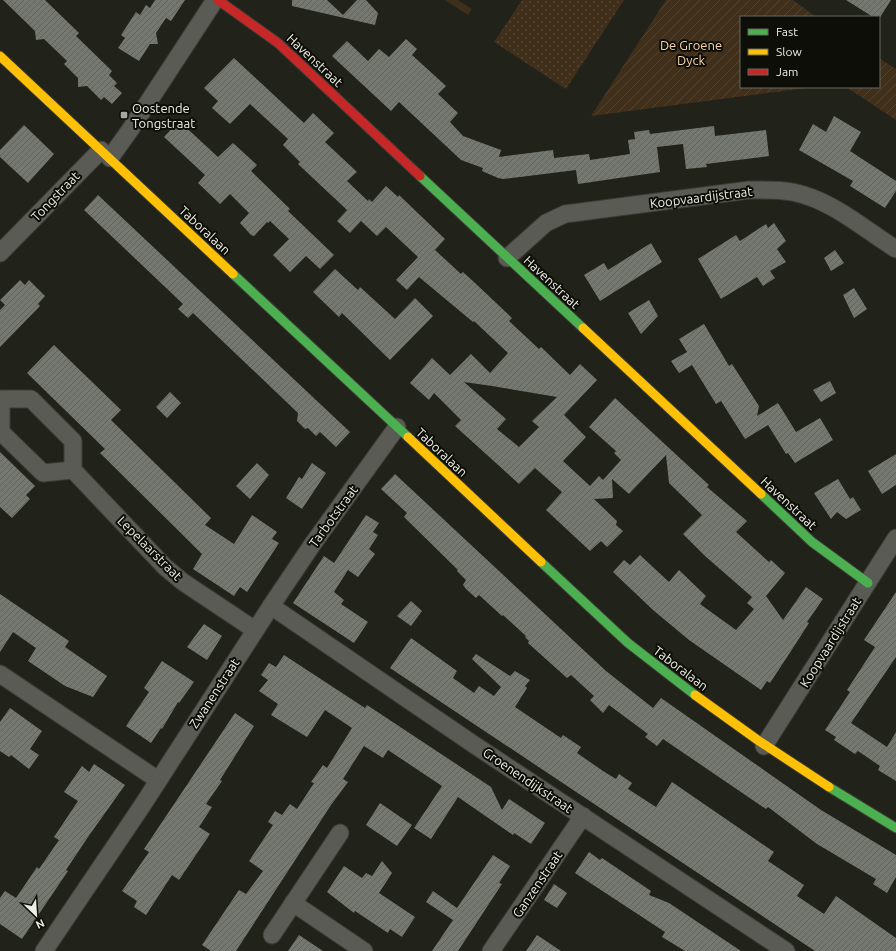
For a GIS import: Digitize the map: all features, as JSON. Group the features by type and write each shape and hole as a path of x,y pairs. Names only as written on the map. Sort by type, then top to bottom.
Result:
{"street":[{"name":"Tongstraat","path":"5,248 105,154 124,140 217,0"},
{"name":"Havenstraat","path":"217,0 278,43 812,542 868,583"},
{"name":"Taboralaan","path":"0,56 628,643 670,678 764,746 823,785 896,828"},
{"name":"Koopvaardijstraat","path":"507,258 546,223 565,214 750,190 777,190 804,195 830,206 896,249"},
{"path":"1,400 31,400 73,441 73,470 43,473 1,432 1,400"},
{"name":"Tarbotstraat","path":"270,606 312,545 397,428"},
{"name":"Lepelaarstraat","path":"73,470 165,568 254,630"},
{"name":"Koopvaardijstraat","path":"764,746 896,538"},
{"name":"Zwanenstraat","path":"44,951 158,780 270,606"},
{"name":"Groenendijkstraat","path":"270,606 786,951"},
{"path":"0,674 158,780"},
{"name":"Ganzenstraat","path":"492,951 583,816"},
{"path":"272,935 340,833"},
{"path":"293,903 364,951"}],"green space":[{"path":"445,0 458,0 472,9 468,15"},
{"path":"522,0 624,0 566,89 494,42"},
{"name":"De Groene Dyck","path":"666,0 793,0 815,16 740,16 740,88 806,88 591,116"},
{"path":"880,59 896,69 896,120 848,88 880,88"}],"building":[{"path":"3,0 45,0 79,33 76,36 112,71 109,75 117,83 114,86 122,93 112,104 104,97 101,100 87,86 78,87 78,78 64,64 67,61 44,39 36,40 35,31"},
{"path":"155,0 185,0 171,21 166,18 156,33 158,44 150,44 139,61 118,48 125,38 121,35 136,12 140,15 146,5 150,8"},
{"path":"292,0 327,0 343,15 357,0 366,0 378,13 375,25 292,6"},
{"path":"846,0 891,0 880,17 880,16 871,16"},
{"path":"406,39 417,49 412,55 446,86 438,94 458,113 450,122 463,136 501,150 499,157 553,150 554,158 589,154 590,160 630,154 628,140 635,139 634,132 649,130 650,134 714,126 715,136 766,130 769,156 706,164 707,167 686,169 683,144 657,147 660,172 578,184 576,170 503,179 498,178 482,171 483,168 461,160 399,102 391,111 332,56 347,41 368,61 379,49 389,57"},
{"path":"234,58 304,123 313,113 334,133 325,142 357,172 347,181 368,201 369,199 372,202 386,186 398,197 399,195 445,239 435,250 461,274 463,272 512,318 509,321 539,349 541,347 570,375 580,364 597,380 564,415 586,437 563,461 590,486 599,476 603,480 621,460 614,453 616,451 589,427 615,398 709,485 707,487 747,521 736,532 769,562 771,560 785,573 766,596 783,620 806,587 823,599 807,622 809,623 770,683 767,681 761,690 689,640 653,610 613,572 624,560 630,565 640,555 669,582 679,570 706,596 700,604 736,630 754,609 747,603 752,597 705,556 683,534 702,515 669,483 666,455 629,494 612,479 613,498 594,499 617,521 616,525 623,531 607,547 601,541 590,551 546,510 562,492 535,468 519,484 455,426 461,420 434,393 429,400 410,383 432,358 450,375 471,354 490,373 508,353 474,321 473,322 419,277 407,290 396,280 418,257 386,227 377,236 361,221 350,233 337,221 347,210 298,164 300,162 283,145 288,139 250,104 230,124 212,108 218,101 204,88","holes":["464,382 557,397 532,421 539,427 519,447 497,429 506,419"]},
{"path":"834,116 861,132 850,151 896,181 896,191 885,208 850,186 853,181 799,150 813,124 826,132"},
{"path":"179,121 218,157 233,143 257,165 251,171 290,209 288,211 334,255 320,269 306,256 290,272 273,255 289,239 270,221 268,223 267,222 254,236 251,235 240,223 249,213 230,194 220,204 198,183 205,175 164,137"},
{"path":"24,125 54,154 28,183 0,157 0,150"},
{"path":"98,195 350,432 336,447 320,432 316,436 308,428 305,429 297,421 298,413 193,313 188,318 178,309 183,304 84,210"},
{"path":"774,223 786,241 777,249 786,262 770,271 775,278 763,286 757,277 721,299 698,259 736,235 740,241 766,224 768,228"},
{"path":"651,243 662,262 600,301 584,275 604,263 608,270"},
{"path":"835,250 844,263 831,271 824,258"},
{"path":"335,269 358,290 360,287 395,319 415,298 433,316 390,360 342,313 339,317 313,292"},
{"path":"20,280 25,285 29,280 45,296 38,304 40,306 0,347 0,310 5,305 0,300"},
{"path":"854,288 867,309 854,318 843,295"},
{"path":"649,300 658,316 641,334 628,313"},
{"path":"704,324 729,366 732,364 759,406 757,416 778,403 796,432 820,418 833,440 795,463 788,453 786,454 768,425 745,439 721,401 716,404 692,365 679,373 671,361 687,352 679,339"},
{"path":"54,345 121,410 111,420 211,518 205,525 234,544 252,515 277,532 272,539 279,543 247,592 240,587 234,596 193,569 202,554 100,453 105,449 27,373"},
{"path":"830,381 836,393 821,402 813,390"},
{"path":"170,392 181,403 167,418 156,407"},
{"path":"0,452 35,486 26,495 30,499 12,518 0,507"},
{"path":"896,454 896,485 882,494 868,471"},
{"path":"257,463 269,475 250,499 236,486"},
{"path":"312,463 326,473 302,509 286,498 299,477 302,479"},
{"path":"395,474 606,671 653,708 661,698 821,810 896,855 896,877 887,893 873,884 876,879 817,844 768,807 766,809 663,739 657,746 645,737 648,734 609,705 603,713 590,700 594,696 571,675 567,678 528,643 529,641 525,637 526,636 503,615 502,616 479,595 476,598 466,589 463,585 466,580 457,571 458,570 404,517 407,513 381,489"},
{"path":"838,479 850,499 853,497 861,510 846,519 837,512 831,519 814,493"},
{"path":"366,515 379,523 373,532 378,535 369,549 375,554 358,577 348,570 334,592 344,600 341,604 368,622 354,643 293,603 324,556 334,563"},
{"path":"896,592 896,657 851,723 887,747 896,732 896,781 878,770 880,766 858,751 855,754 834,740 836,737 825,730 850,692 847,690 875,647 864,640"},
{"path":"0,594 69,641 65,647 107,676 93,697 65,686 28,661 36,648 13,632 0,652"},
{"path":"411,601 422,611 411,626 397,616"},
{"path":"204,624 222,636 207,660 187,647"},
{"path":"411,638 457,671 453,678 474,693 479,686 494,696 501,687 472,659 476,654 510,676 515,671 530,680 525,686 527,688 515,707 561,738 563,735 581,747 577,753 616,779 619,774 632,783 628,789 656,807 672,782 774,852 768,861 804,885 797,896 824,914 836,896 896,938 896,951 815,951 390,668"},
{"path":"284,655 365,708 367,705 491,787 502,810 509,799 545,823 531,844 514,833 513,835 458,797 431,839 414,828 442,786 388,750 383,758 364,746 343,779 348,782 331,805 236,951 211,951 202,945 239,890 246,894 263,871 249,861 273,825 268,822 275,811 282,815 290,804 297,809 314,783 311,782 323,765 327,768 352,728 325,710 307,737 271,715 278,704 259,691 268,680 261,675 269,663 276,667"},
{"path":"162,661 194,682 179,703 178,702 162,729 161,728 151,743 126,726 149,692 144,688"},
{"path":"10,708 42,731 30,749 39,755 29,769 11,755 9,757 0,751 0,722"},
{"path":"235,713 254,726 220,780 222,781 206,804 212,807 199,827 210,834 179,880 172,875 146,915 134,907 137,901 122,891 149,852 144,849"},
{"path":"94,764 125,785 88,837 66,870 68,871 22,939 0,924 0,898 5,891 16,898 37,867 39,869 59,840 54,837 78,801 64,792 82,766 89,772"},
{"path":"380,803 412,825 397,846 366,825"},
{"path":"589,852 600,860 602,858 651,891 649,895 669,903 741,951 685,951 662,937 665,932 575,873"},
{"path":"493,855 510,866 499,883 502,884 458,951 432,951 453,920 426,902 433,891 457,908"},
{"path":"382,861 392,873 379,893 415,917 402,937 390,929 388,933 355,911 354,913 327,892 344,866 362,878 366,873 372,876"},
{"path":"554,884 567,893 557,908 544,900"},
{"path":"299,935 323,951 288,951"},
{"path":"537,935 561,951 526,951"}],"traffic: fast":[{"path":"420,176 583,328"},
{"path":"233,274 408,437"},
{"path":"761,494 812,542 868,583"},
{"path":"541,562 628,643 695,695"},
{"path":"829,787 896,828"}],"traffic: slow":[{"path":"0,56 233,274"},
{"path":"583,328 761,494"},
{"path":"408,437 541,562"},
{"path":"695,695 759,741 829,787"}],"traffic: jam":[{"path":"218,0 278,43 420,176"}],"place":[{"name":"Oostende Tongstraat","path":"124,115"}]}
